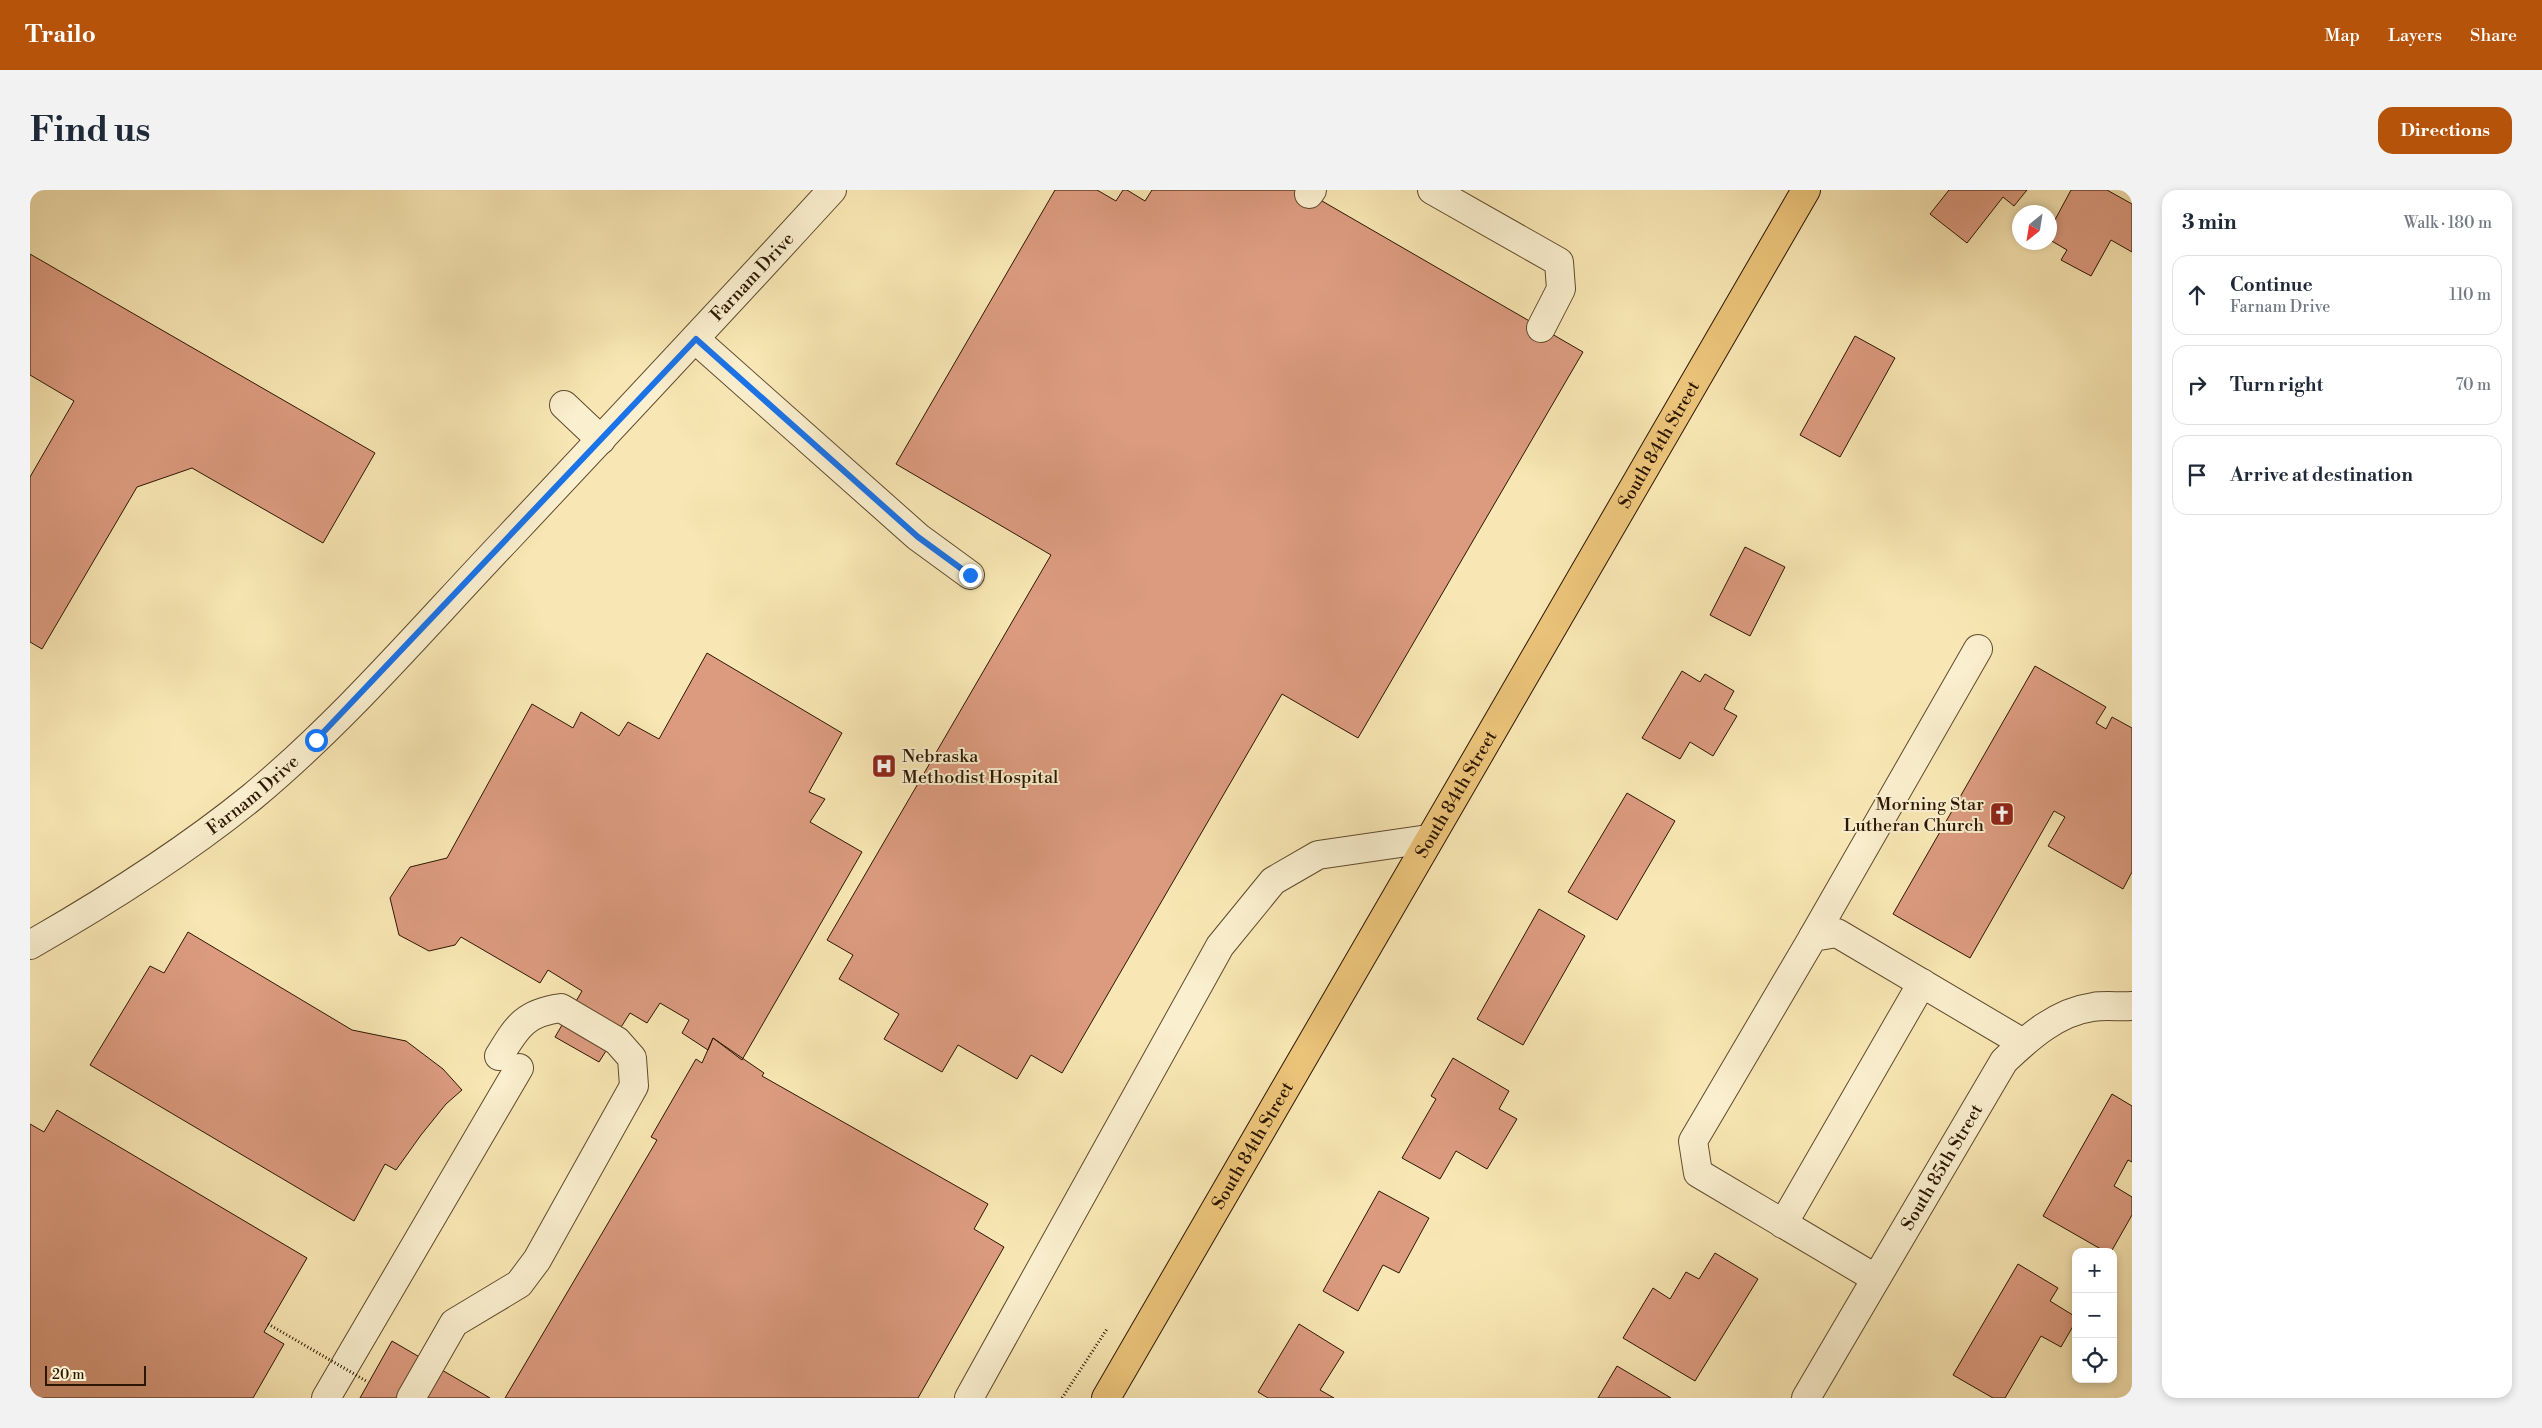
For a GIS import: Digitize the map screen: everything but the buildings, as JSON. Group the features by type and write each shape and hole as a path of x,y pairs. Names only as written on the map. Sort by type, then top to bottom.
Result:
{"main road":[{"name":"South 84th Street","path":"1106,1398 1428,839 1806,190"}],"street":[{"name":"Farnam Drive","path":"30,945 103,902 185,848 259,790 316,740 696,339 832,190"},
{"path":"1432,190 1559,262 1561,289 1541,328"},
{"path":"696,339 918,537 970,575"},
{"path":"564,405 601,440"},
{"path":"1875,1278 1698,1173 1694,1141 1978,649"},
{"path":"969,1398 1220,946 1261,895 1273,881 1318,855 1428,839"},
{"path":"1813,937 1837,933 2023,1043"},
{"path":"1783,1224 1922,983"},
{"name":"South 85th Street","path":"1806,1398 1992,1077 2004,1061 2023,1043 2060,1017 2093,1006 2128,1000"},
{"path":"326,1398 509,1062 518,1026 534,1014 561,1008 617,1041 632,1058 634,1086 537,1260 520,1284 454,1323 411,1398"}],"path":[{"path":"268,1324 368,1382"}],"place":[{"name":"Nebraska Methodist Hospital","path":"884,766"},
{"name":"Morning Star Lutheran Church","path":"2002,814"}],"route":[{"path":"316,740 696,339 918,537 970,575"}]}
